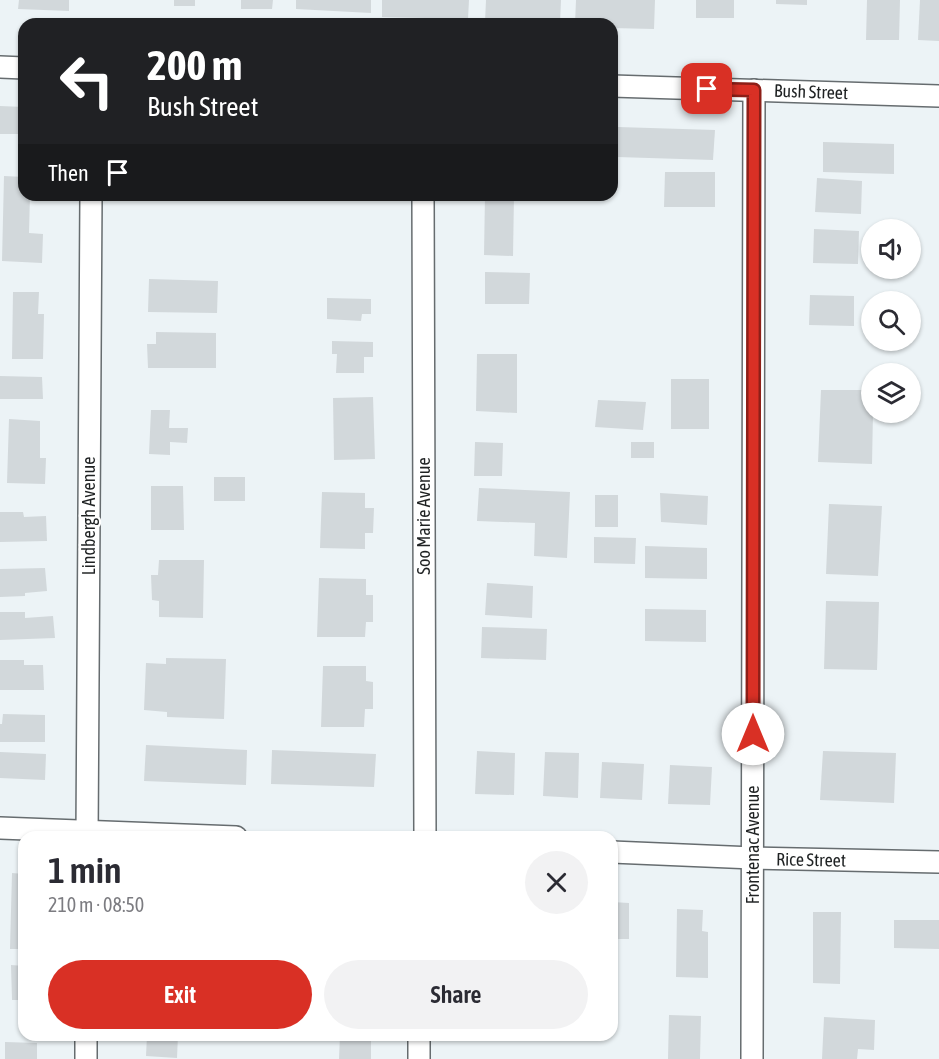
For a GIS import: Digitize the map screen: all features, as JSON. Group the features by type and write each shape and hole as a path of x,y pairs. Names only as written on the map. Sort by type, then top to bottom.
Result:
{"street":[{"path":"0,67 18,68"},
{"name":"Bush Street","path":"618,86 939,96"},
{"name":"Frontenac Avenue","path":"752,1059 754,90"},
{"name":"Lindbergh Avenue","path":"88,831 91,201"},
{"name":"Soo Marie Avenue","path":"423,201 425,831"},
{"path":"0,828 44,831"},
{"name":"Rice Street","path":"618,852 939,862"},
{"path":"86,1041 86,1059"},
{"path":"419,1041 419,1059"}],"building":[{"path":"19,0 69,0 69,11 18,9"},
{"path":"174,0 195,0 195,6 174,6"},
{"path":"241,0 273,0 272,9 241,9"},
{"path":"296,0 371,0 371,13 296,9"},
{"path":"382,0 469,0 468,18 382,17"},
{"path":"486,0 561,0 560,18 485,18"},
{"path":"576,0 655,0 654,29 618,28 618,18 575,18"},
{"path":"696,0 734,0 734,18 696,18"},
{"path":"776,0 807,0 807,5 776,4"},
{"path":"867,0 900,0 899,40 866,40"},
{"path":"920,0 939,0 939,41 918,40"},
{"path":"0,106 18,107 18,134 0,134"},
{"path":"618,127 715,130 713,160 618,157"},
{"path":"823,142 894,144 894,174 823,172"},
{"path":"665,172 715,172 715,207 664,207"},
{"path":"4,176 18,177 18,201 30,201 29,233 43,234 42,263 2,261"},
{"path":"817,178 862,181 861,214 815,212"},
{"path":"485,201 514,201 513,256 484,255"},
{"path":"814,229 859,231 858,264 813,263"},
{"path":"485,272 530,273 529,304 485,304"},
{"path":"149,279 218,281 217,313 148,312"},
{"path":"13,292 39,292 38,314 44,314 43,359 12,359"},
{"path":"810,295 854,296 854,326 809,325"},
{"path":"327,298 371,299 371,314 362,314 361,321 327,319"},
{"path":"156,332 216,333 216,368 148,368 147,344 156,344"},
{"path":"332,341 373,342 373,357 364,357 364,373 336,373 337,354 332,354"},
{"path":"477,354 517,354 517,413 476,411"},
{"path":"0,376 42,377 43,399 0,399"},
{"path":"671,379 709,379 709,429 671,429"},
{"path":"821,390 861,390 861,423 873,423 872,464 818,462"},
{"path":"373,397 375,459 334,460 333,398"},
{"path":"598,400 646,402 643,430 595,427"},
{"path":"151,410 170,410 169,428 188,428 187,443 170,442 170,455 149,454"},
{"path":"9,419 40,421 40,458 46,458 45,484 7,483"},
{"path":"475,442 503,443 502,476 474,476"},
{"path":"631,442 654,442 654,458 631,458"},
{"path":"214,477 245,477 245,501 214,501"},
{"path":"151,486 183,486 184,530 151,530"},
{"path":"479,488 570,492 567,558 534,556 535,523 477,521"},
{"path":"322,492 365,493 365,508 374,508 373,533 365,533 365,549 320,548"},
{"path":"660,493 708,496 707,525 661,522"},
{"path":"595,495 618,495 618,527 595,527"},
{"path":"829,504 882,506 878,576 826,574"},
{"path":"0,512 23,512 24,517 46,516 47,541 0,542"},
{"path":"594,537 636,538 635,564 594,563"},
{"path":"645,546 707,548 707,579 645,578"},
{"path":"159,560 204,560 203,618 159,617 159,601 152,600 151,575 158,575"},
{"path":"45,568 47,591 25,593 25,596 0,597 0,569"},
{"path":"319,578 366,579 366,595 373,595 373,622 366,622 365,637 317,637"},
{"path":"487,583 533,586 532,618 485,615"},
{"path":"826,601 879,602 877,670 824,669"},
{"path":"645,609 706,610 706,642 645,641"},
{"path":"0,612 25,612 25,618 53,616 55,638 0,640"},
{"path":"482,627 547,629 546,660 481,658"},
{"path":"166,658 226,659 224,719 167,717 167,712 144,710 146,663 166,664"},
{"path":"0,660 24,660 24,665 43,665 44,690 0,690"},
{"path":"323,666 366,666 366,681 373,682 373,709 365,709 364,727 321,727"},
{"path":"3,714 45,715 45,742 0,742 0,724 2,724"},
{"path":"146,745 247,750 246,785 144,781"},
{"path":"272,750 376,754 374,787 271,784"},
{"path":"477,751 515,753 514,795 475,794"},
{"path":"823,751 896,753 894,803 820,800"},
{"path":"0,752 46,754 45,780 0,778"},
{"path":"545,752 579,753 578,798 543,796"},
{"path":"602,762 644,764 642,800 600,798"},
{"path":"670,765 712,767 710,805 668,804"},
{"path":"12,873 18,874 18,949 10,949"},
{"path":"618,902 629,903 629,939 618,939"},
{"path":"677,909 703,910 702,931 708,932 708,978 676,977"},
{"path":"813,912 841,912 840,984 813,983"},
{"path":"894,920 939,920 939,949 894,948"},
{"path":"11,965 18,966 18,1000 12,1000"},
{"path":"669,1015 701,1016 700,1059 668,1059"},
{"path":"824,1017 875,1020 874,1050 858,1049 857,1059 822,1059"},
{"path":"147,1041 178,1041 177,1058 146,1056"},
{"path":"340,1041 371,1041 371,1059 339,1059"},
{"path":"5,1042 37,1043 37,1059 5,1059"}],"route":[{"path":"707,89 754,90 753,734"}]}
